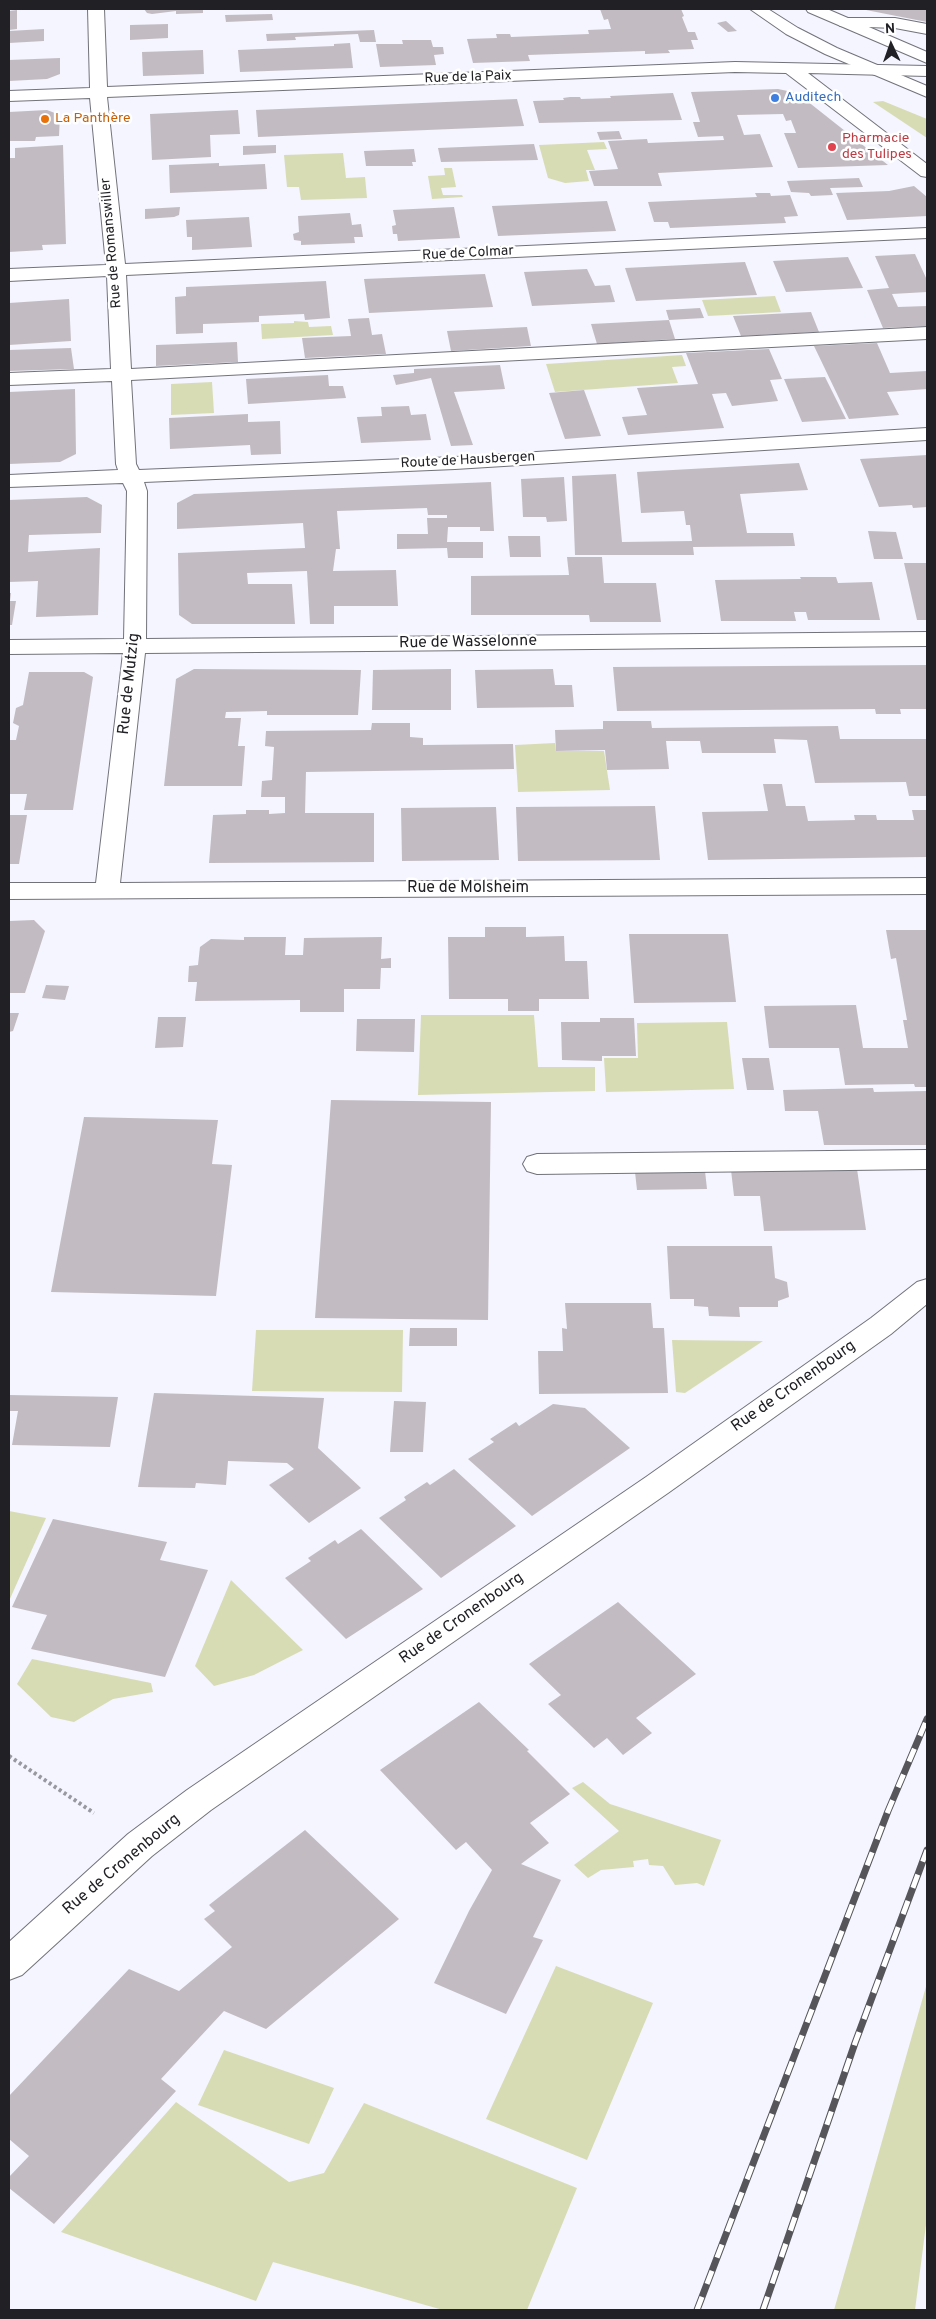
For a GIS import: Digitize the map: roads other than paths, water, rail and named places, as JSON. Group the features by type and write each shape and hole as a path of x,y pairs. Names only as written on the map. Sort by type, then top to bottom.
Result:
{"street":[{"name":"Rue de Romanswiller","path":"96,9 99,92 116,270 126,464 132,477"},
{"path":"758,9 792,31 874,70 927,92"},
{"path":"814,9 927,58"},
{"path":"846,22 895,22 927,29"},
{"name":"Rue de la Paix","path":"9,96 735,67 927,71"},
{"path":"789,67 927,172"},
{"name":"Rue de Colmar","path":"9,275 927,233"},
{"path":"9,379 121,375 927,333"},
{"name":"Route de Hausbergen","path":"9,480 132,477 455,463 927,434"},
{"name":"Rue de Mutzig","path":"107,891 136,646 137,491 132,477"},
{"name":"Rue de Wasselonne","path":"9,647 927,639"},
{"name":"Rue de Molsheim","path":"9,891 927,886"},
{"path":"537,1164 927,1159"},
{"name":"Rue de Cronenbourg","path":"9,1964 140,1845 199,1800 657,1485 873,1332 927,1289"}],"railway":[{"path":"697,2310 888,1811 927,1719"},
{"path":"763,2310 855,2043 927,1850"}],"place":[{"name":"Auditech","path":"775,98"},
{"name":"La Panthère","path":"45,119"},
{"name":"Pharmacie des Tulipes","path":"832,147"}]}
